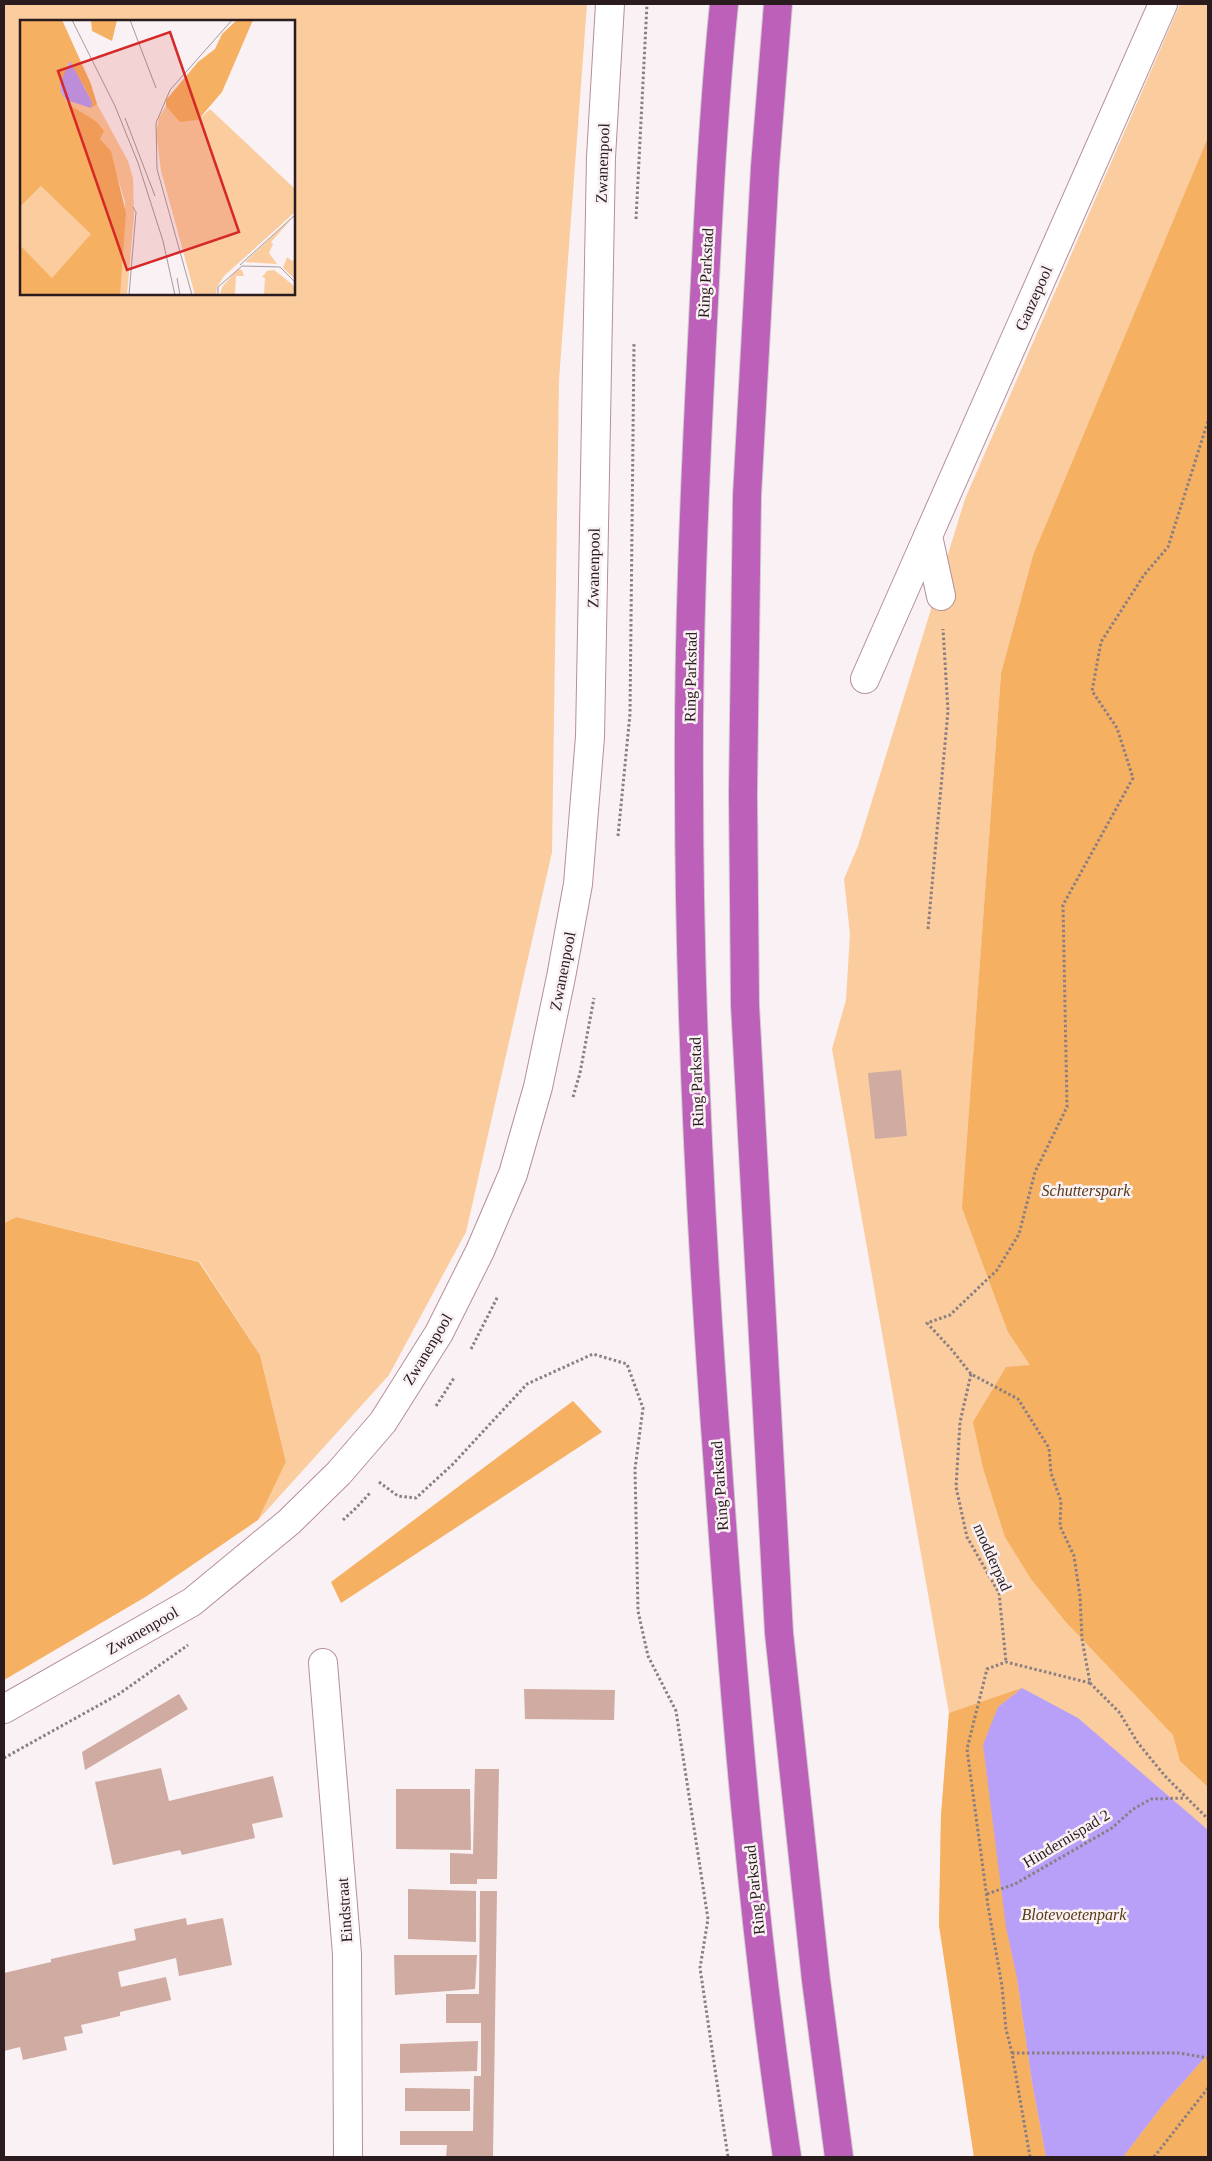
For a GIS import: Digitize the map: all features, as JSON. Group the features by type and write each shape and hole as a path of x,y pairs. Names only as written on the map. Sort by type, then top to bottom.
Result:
{"highway":[{"name":"Ring Parkstad","path":"724,4 707,233 691,636 689,785 694,1037 705,1290 733,1682 773,2063 787,2157"},
{"path":"778,4 764,167 747,496 743,793 746,1005 779,1633 816,1980 839,2157"}],"street":[{"name":"Zwanenpool","path":"4,1709 192,1602 289,1522 339,1473 383,1422 439,1333 480,1251 513,1174 538,1086 562,977 580,864 590,737 601,157 610,4"},
{"name":"Ganzepool","path":"865,679 1163,4"},
{"path":"928,536 941,596"},
{"name":"Eindstraat","path":"324,1663 347,1954 348,2157"}],"path":[{"path":"1090,1683 1082,1639 1080,1596 1074,1556 1060,1526 1061,1501 1051,1473 1049,1448 1018,1399 971,1374 928,1324 950,1316 997,1270 1019,1234 1035,1172 1067,1107 1064,905 1133,778 1117,728 1092,691 1101,642 1144,575 1168,547 1208,422"},
{"path":"928,929 948,711 941,596"},
{"path":"379,1482 398,1496 416,1498 453,1464 527,1384 593,1354 627,1364 643,1408 635,1469 638,1610 648,1656 676,1711 708,1919 700,1968 728,2157"},
{"name":"modderpad","path":"971,1374 960,1422 956,1487 967,1537 999,1593 1006,1662"},
{"path":"1030,2157 1006,2029 1002,1986 987,1894 968,1749 987,1669 1006,1662 1090,1683 1119,1712 1138,1743 1186,1798 1208,1819"},
{"name":"Hindernispad 2","path":"987,1894 1015,1884 1112,1828 1132,1810 1151,1799 1186,1798"},
{"path":"1012,2053 1179,2053 1208,2058"},
{"path":"1154,2157 1208,2088"}],"green space":[{"path":"4,4 587,4 559,380 552,852 466,1232 389,1375 258,1520 286,1462 260,1355 200,1262 18,1217 4,1223"},
{"name":"Blotevoetenpark","path":"1180,4 1208,4 1208,137 1033,555 1001,673 973,1060 1208,1522 1208,2157 974,2157 939,1925 941,1816 949,1713 832,1049 846,1000 850,934 844,879 858,846 965,499"},
{"name":"Schutterspark","path":"1208,137 1208,1787 1180,1761 1173,1735 1065,1621 1031,1579 1005,1537 983,1468 973,1422 1006,1367 1030,1365 1008,1332 962,1208 1001,673 1033,555"},
{"path":"17,1217 199,1262 260,1355 286,1462 258,1520 147,1596 4,1680 4,1223"},
{"path":"573,1401 602,1432 341,1603 331,1582"},
{"path":"1022,1688 998,1707 1017,1978 1032,2082 1046,2157 974,2157 939,1925 941,1816 949,1713"},
{"path":"1208,2054 1208,2157 1123,2157 1162,2106"}],"shaded area":[{"path":"1022,1688 1078,1718 1208,1830 1208,2054 1162,2106 1123,2157 1046,2157 1032,2082 1017,1978 1006,1927 983,1745 998,1707"}],"building":[{"path":"901,1070 907,1136 875,1139 868,1073"},
{"path":"524,1689 615,1690 614,1720 525,1719"},
{"path":"179,1694 188,1709 85,1770 82,1752"},
{"path":"161,1768 169,1801 273,1776 283,1817 252,1824 255,1838 182,1855 180,1850 113,1865 95,1782"},
{"path":"475,1769 499,1769 497,1879 477,1879 477,1884 450,1884 450,1853 473,1854"},
{"path":"396,1789 470,1789 471,1850 396,1849"},
{"path":"408,1889 476,1891 476,1942 408,1939"},
{"path":"480,1891 497,1891 493,2157 446,2157 447,2145 400,2145 400,2131 473,2131 474,2076 481,2076 481,2023 446,2023 446,1994 479,1994"},
{"path":"186,1918 187,1925 223,1918 232,1965 179,1976 176,1958 118,1972 121,1987 166,1977 171,2000 120,2012 120,2016 81,2025 83,2033 64,2037 67,2050 23,2060 20,2047 4,2051 4,1973 51,1962 51,1959 136,1940 134,1929"},
{"path":"394,1955 477,1955 475,1989 395,1995"},
{"path":"478,2041 477,2071 400,2073 400,2044"},
{"path":"405,2088 470,2089 470,2111 405,2111"}]}
